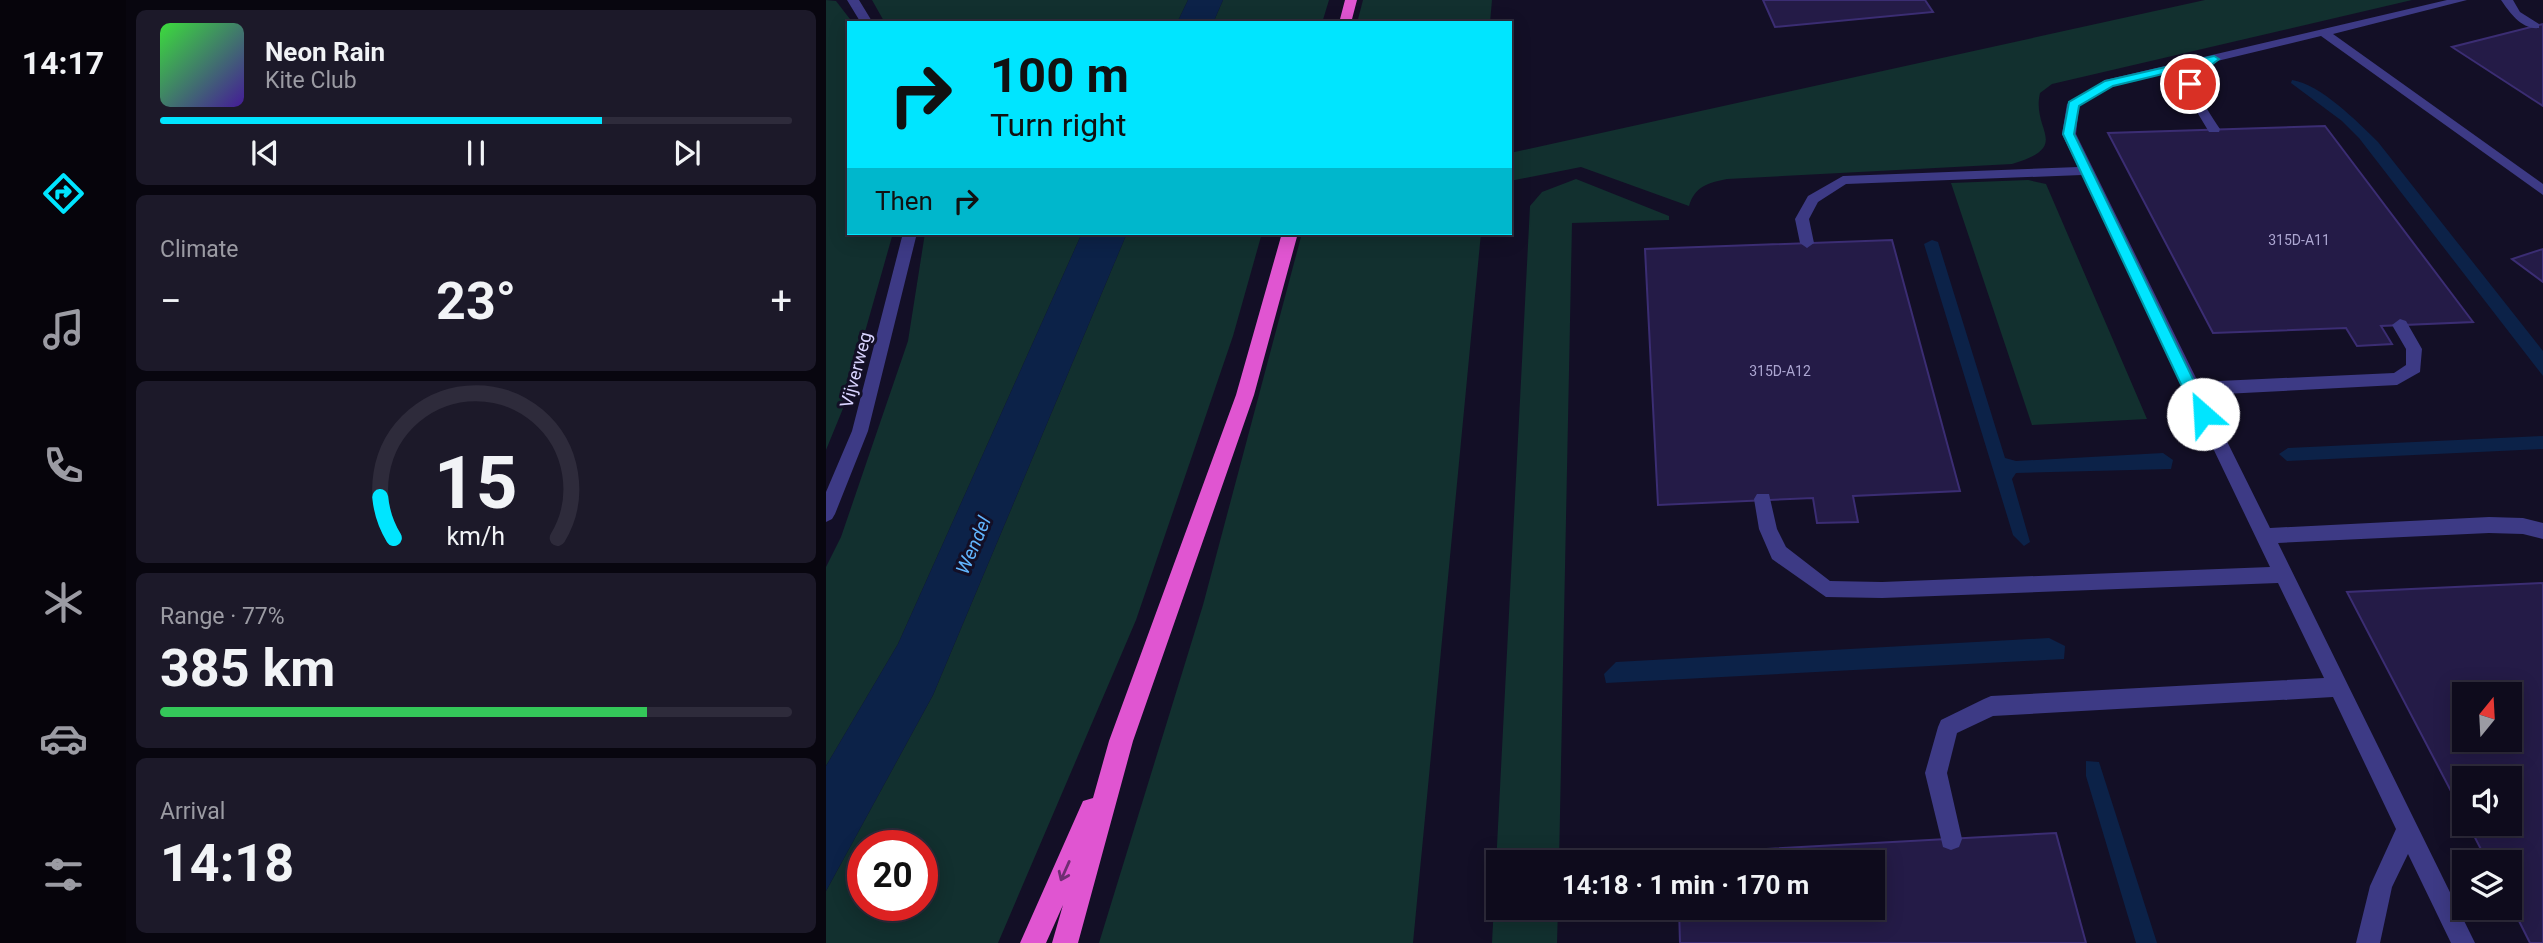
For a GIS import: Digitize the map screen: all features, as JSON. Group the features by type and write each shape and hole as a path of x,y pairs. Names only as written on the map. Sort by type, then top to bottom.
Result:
{"highway":[{"path":"1346,21 1351,0"},
{"path":"1033,943 1121,741 1245,395 1289,235"},
{"path":"1065,943 1121,741"}],"street":[{"path":"853,0 866,21"},
{"path":"2461,0 2109,83 2073,104 2068,134 2190,389 2463,943"},
{"path":"2507,0 2516,14 2535,26"},
{"path":"2323,33 2543,191"},
{"path":"2214,59 2192,75 2190,84 2192,94 2214,130"},
{"path":"1807,243 1802,219 1813,199 1843,180 2086,171"},
{"name":"Vijverweg","path":"826,514 860,431 909,235"},
{"path":"2190,389 2397,379 2414,368 2414,349 2400,326"},
{"path":"1763,499 1768,529 1779,553 1826,589 1882,590 2283,575"},
{"path":"2264,536 2489,525 2523,526 2543,531"},
{"path":"1951,839 1936,773 1948,727 1991,706 2337,687"},
{"path":"2368,943 2381,886 2407,830"}],"green space":[{"path":"826,0 836,1 851,21 847,21 847,235 892,235 844,406 826,450"},
{"path":"872,0 1188,0 1178,21 884,21"},
{"path":"1223,0 1329,0 1323,21 1214,21"},
{"path":"1363,0 1492,0 1490,21 1358,21"},
{"path":"2205,0 2412,0 2052,84 2040,93 2040,118 2045,144 2041,151 2012,164 1727,179 1703,186 1689,206 1581,167 1512,181 1512,153"},
{"path":"1576,179 1669,216 1669,220 1572,223 1559,850 1497,850 1530,206 1542,192"},
{"path":"2028,180 2046,184 2147,419 2032,425 1951,183"},
{"path":"925,235 1081,235 898,644 826,766 826,567 841,537 908,341"},
{"path":"1126,235 1261,235 1233,336 1136,620 998,943 826,943 826,891 847,853 847,921 938,921 938,830 859,830 933,695"},
{"path":"1301,235 1481,235 1413,943 1099,943 1203,605"},
{"path":"1493,920 1558,920 1557,943 1492,943"}],"water":[{"path":"1188,0 1223,0 1214,21 1178,21"},
{"path":"2292,80 2326,96 2378,142 2543,351 2543,376 2359,138 2342,121 2291,83"},
{"name":"Wendel","path":"1081,235 1126,235 933,695 859,830 847,830 847,853 826,891 826,766 898,644"},
{"path":"1932,240 1938,242 2005,458 2016,461 2163,453 2173,460 2171,469 2016,473 2012,479 2030,542 2024,546 2013,535 1924,244"},
{"path":"2543,436 2543,449 2287,461 2279,454 2288,448"},
{"path":"2049,638 2065,646 2064,659 1606,683 1604,674 1616,662"},
{"path":"2086,761 2099,762 2157,943 2136,943 2086,776"}],"building":[{"path":"1763,0 1925,0 1933,12 1775,27"},
{"path":"2543,24 2543,106 2452,47"},
{"path":"2325,126 2473,322 2381,326 2392,344 2357,346 2346,328 2213,333 2108,133"},
{"path":"1892,240 1960,491 1853,496 1858,522 1817,523 1813,498 1658,505 1645,249"},
{"path":"2543,249 2543,282 2512,259"},
{"path":"2543,583 2543,943 2530,943 2518,920 2522,920 2522,850 2481,850 2474,836 2522,836 2522,766 2452,766 2452,793 2347,592"},
{"path":"2056,833 2086,943 1680,943 1679,920 1885,920 1885,850 1748,850"}],"route":[{"path":"2190,84 2192,75 2214,59 2109,83 2073,104 2068,134 2203,414"}]}
